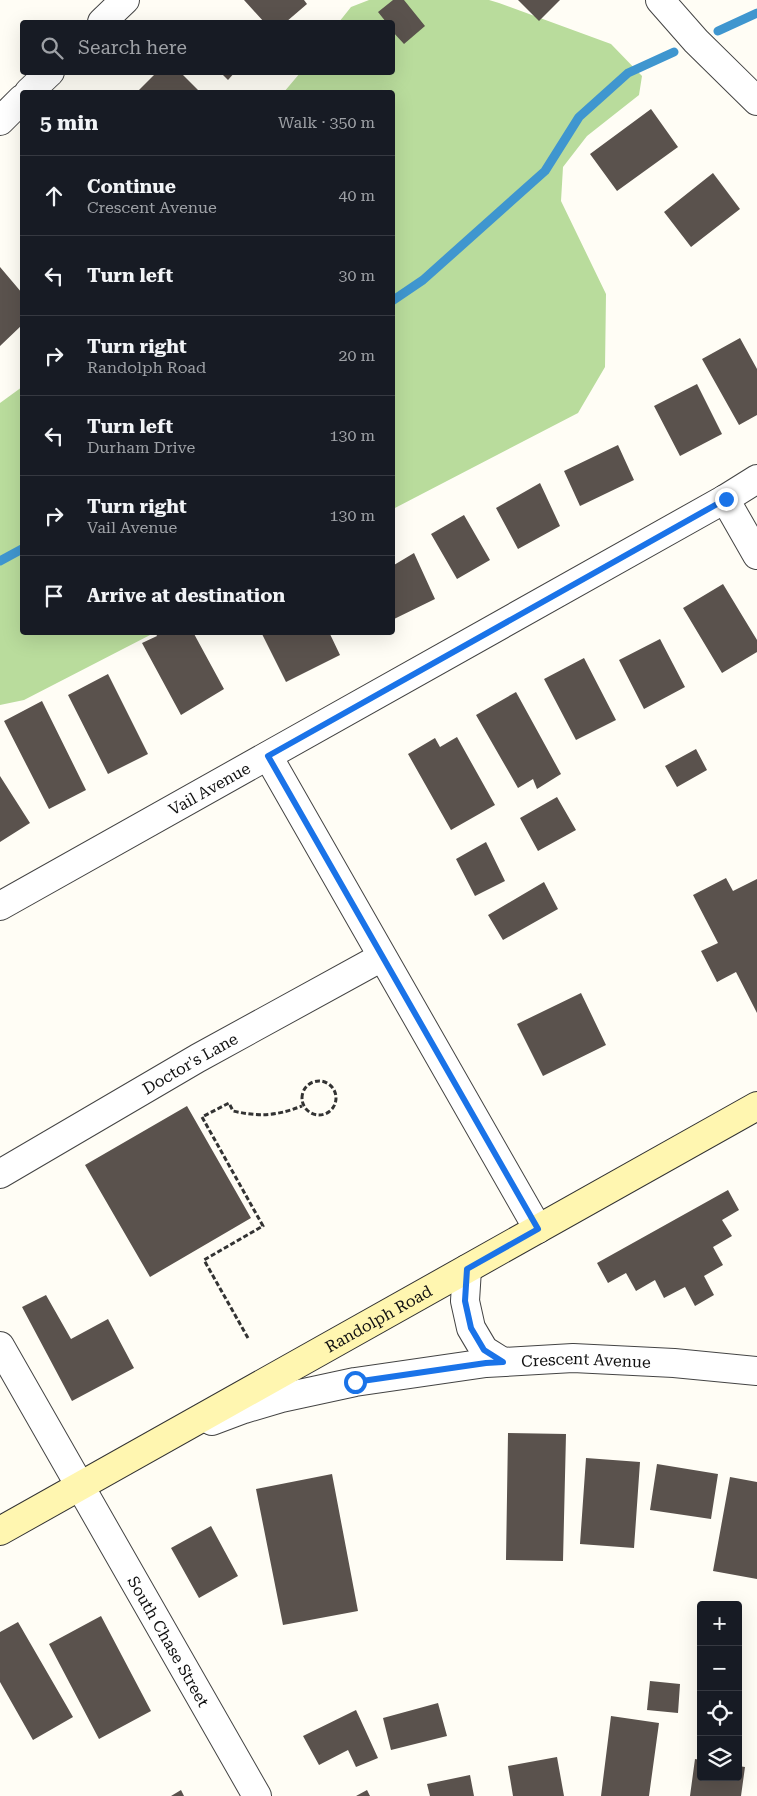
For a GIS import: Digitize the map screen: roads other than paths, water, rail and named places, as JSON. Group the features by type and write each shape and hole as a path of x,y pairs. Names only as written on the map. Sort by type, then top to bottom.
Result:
{"main road":[{"name":"Randolph Road","path":"0,1531 757,1106"}],"street":[{"path":"104,20 125,0"},
{"path":"660,0 696,41 757,100"},
{"path":"31,90 47,75"},
{"path":"0,121 20,101"},
{"name":"Vail Avenue","path":"0,906 94,851 268,756 726,499 757,479"},
{"path":"726,499 757,555"},
{"path":"268,756 538,1229"},
{"name":"Doctor's Lane","path":"0,1174 198,1058 382,956"},
{"path":"467,1269 465,1301 471,1328 484,1350 503,1362"},
{"name":"South Chase Street","path":"0,1346 257,1796"},
{"name":"Crescent Avenue","path":"157,1443 244,1409 281,1398 355,1382 486,1363 573,1358 674,1363 757,1371"}],"waterway":[{"path":"718,31 757,13"},
{"path":"395,299 423,280 545,171 579,117 628,73 674,52"},
{"path":"0,561 20,550"}]}
